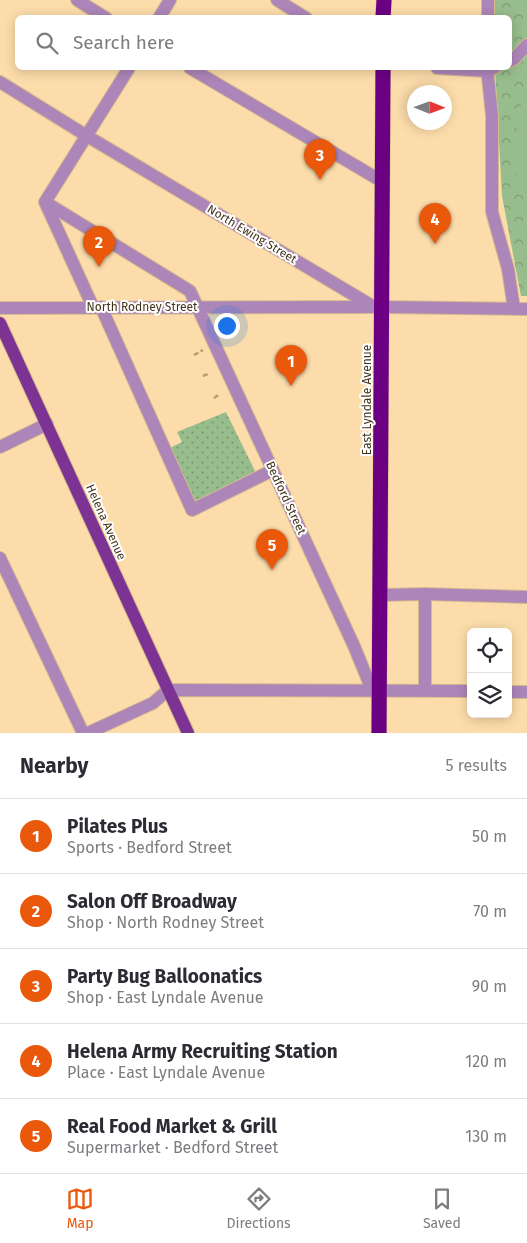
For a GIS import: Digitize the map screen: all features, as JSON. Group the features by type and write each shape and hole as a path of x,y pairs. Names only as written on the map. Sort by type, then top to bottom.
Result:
{"highway":[{"path":"383,15 384,0"},
{"name":"East Lyndale Avenue","path":"380,733 376,690 381,595 378,307 383,182 383,70"}],"main road":[{"name":"Helena Avenue","path":"0,323 188,733"}],"street":[{"path":"77,0 101,15"},
{"path":"161,15 170,0"},
{"path":"277,0 301,15"},
{"path":"488,0 488,15"},
{"path":"512,60 527,45"},
{"path":"127,70 45,202 97,307 192,510 273,470"},
{"path":"193,70 383,182"},
{"path":"490,70 492,212 508,269 514,309"},
{"name":"North Ewing Street","path":"0,82 87,136 378,307 527,309"},
{"name":"Bedford Street","path":"45,202 190,291 376,690"},
{"name":"North Rodney Street","path":"0,308 378,307"},
{"path":"0,448 47,424"},
{"path":"0,558 83,733"},
{"path":"425,594 425,691"},
{"path":"381,595 425,594 527,597"},
{"path":"88,733 153,703 168,690 467,691"},
{"path":"512,692 527,692"}],"path":[{"path":"203,376 210,373"},
{"path":"214,398 220,394"}],"green space":[{"path":"494,0 527,0 527,296 521,296 502,196 495,70 512,70 512,15 494,15"},
{"path":"527,87 527,197 517,194 515,154 519,112"},
{"path":"226,412 257,475 194,505 168,449 182,442 177,432"}],"place":[{"name":"Party Bug Balloonatics","path":"320,180"},
{"name":"Helena Army Recruiting Station","path":"435,244"},
{"name":"Salon Off Broadway","path":"99,267"},
{"name":"Pilates Plus","path":"291,386"},
{"name":"Real Food Market & Grill","path":"272,570"}]}
